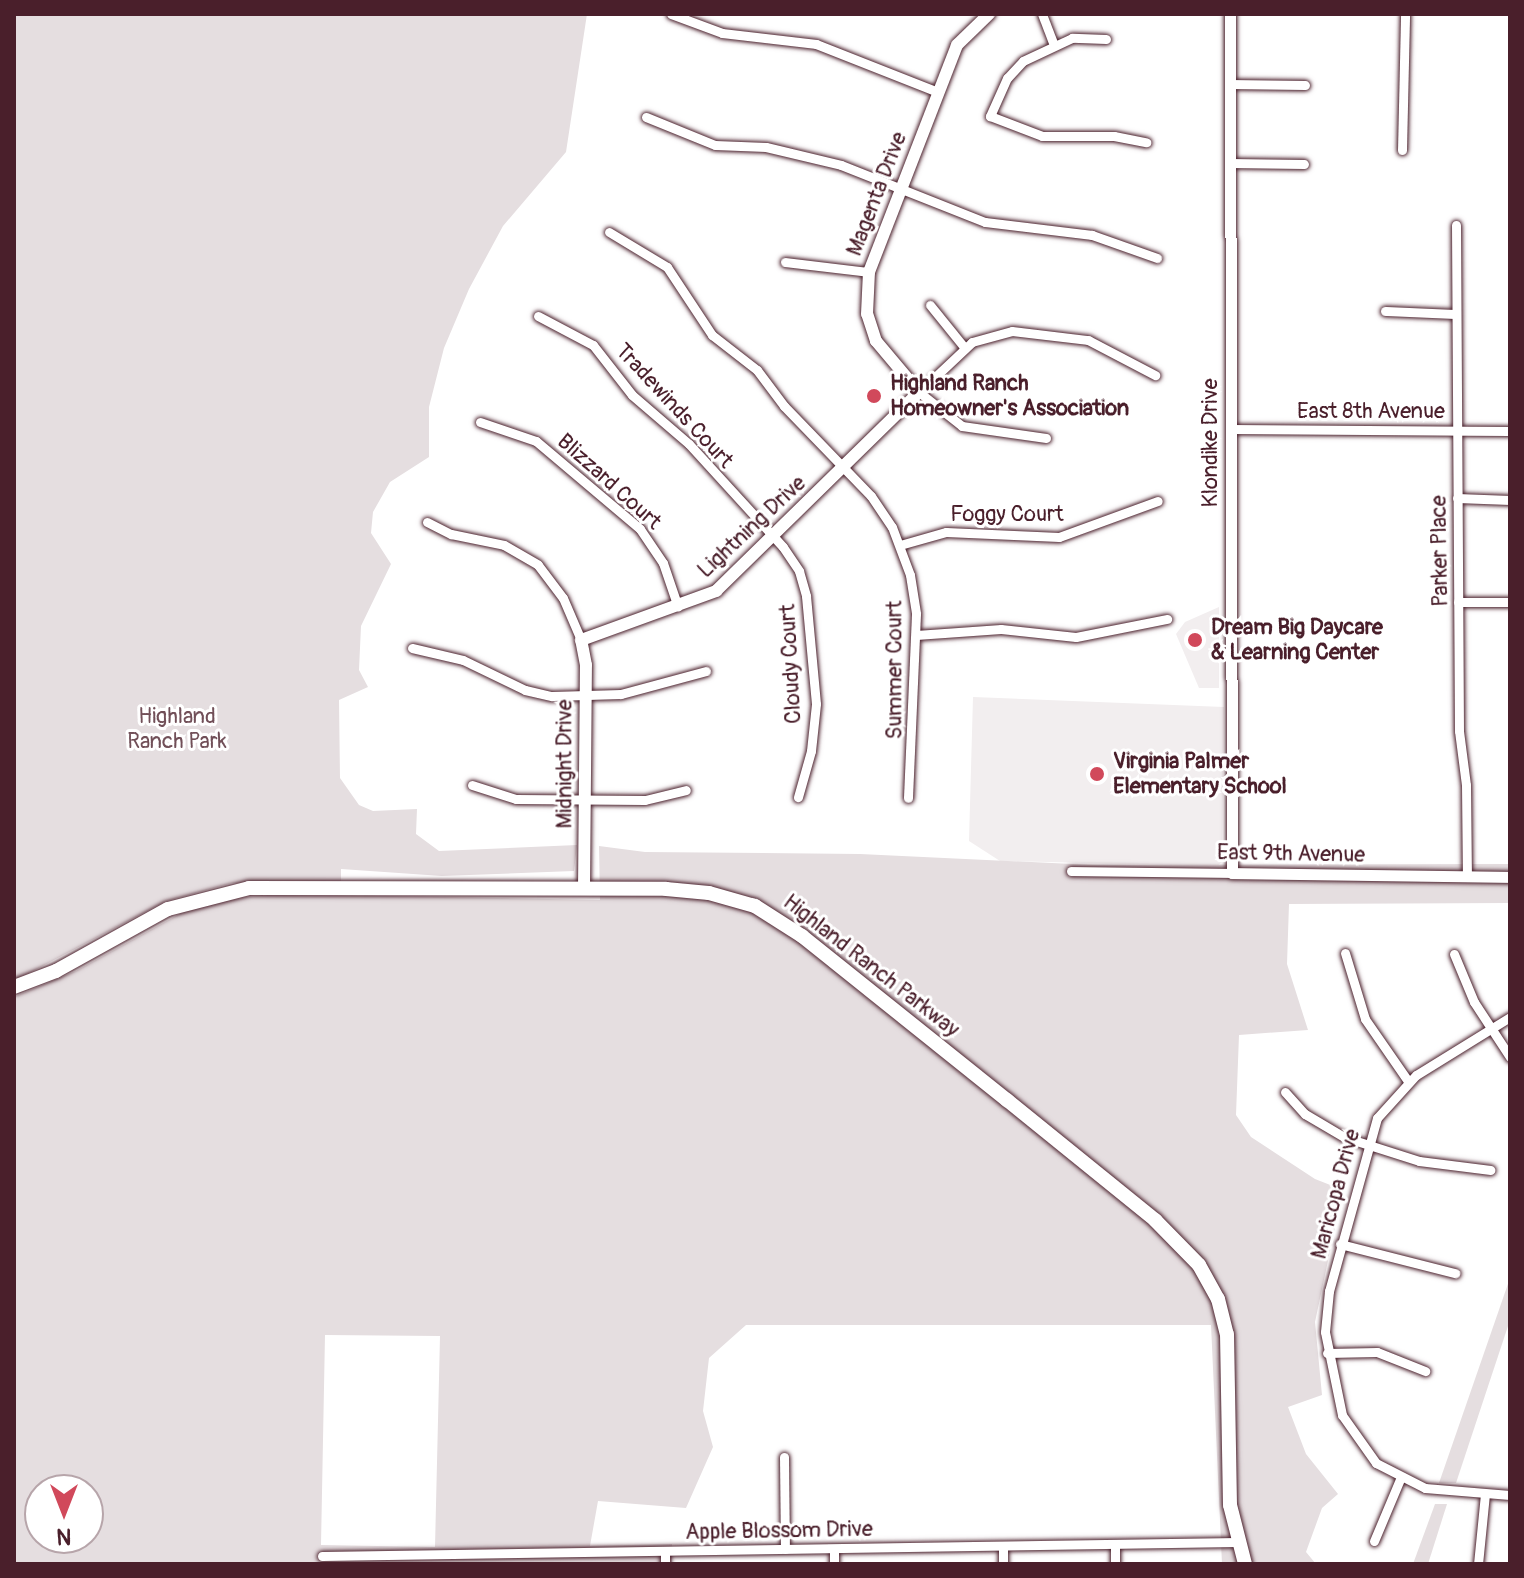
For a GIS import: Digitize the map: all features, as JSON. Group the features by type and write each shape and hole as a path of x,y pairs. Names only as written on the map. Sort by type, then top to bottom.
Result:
{"main road":[{"name":"Magenta Drive","path":"919,392 876,341 866,299 869,272 957,45 980,16"},
{"name":"Lightning Drive","path":"581,640 716,591 919,392"},
{"name":"Midnight Drive","path":"581,640 586,696 584,889"},
{"name":"Highland Ranch Parkway","path":"14,987 56,971 168,909 233,890 584,889 709,893 779,919 1178,1241 1207,1277 1225,1322 1230,1505 1245,1564"}],"street":[{"path":"671,14 722,33 816,44 938,92"},
{"path":"1042,14 1054,45"},
{"name":"Klondike Drive","path":"1230,14 1232,873"},
{"path":"1402,150 1405,14"},
{"path":"1106,39 1082,37 1054,45 1014,69 990,116 1042,136 1114,136 1146,142"},
{"path":"1229,84 1305,85"},
{"path":"646,117 701,142 796,154 900,188 985,222 1092,235 1157,258"},
{"path":"1229,163 1304,164"},
{"name":"Parker Place","path":"1456,225 1458,602 1467,877"},
{"name":"Summer Court","path":"609,232 667,267 712,335 757,370 784,406 871,496 900,545 914,594 916,635 908,798"},
{"path":"785,262 869,272"},
{"path":"930,305 964,347"},
{"path":"1385,311 1456,314"},
{"name":"Tradewinds Court","path":"538,316 593,345 632,395 689,444 774,537"},
{"path":"1046,438 962,426 919,392 964,347 993,334 1052,332 1105,346 1155,375"},
{"name":"Blizzard Court","path":"480,422 536,441 640,529 657,551 678,607"},
{"name":"East 8th Avenue","path":"1231,429 1510,431"},
{"path":"1457,498 1510,500"},
{"name":"Foggy Court","path":"900,545 946,532 1059,537 1158,501"},
{"path":"427,522 451,534 504,545 538,565 563,598 581,640"},
{"name":"Cloudy Court","path":"774,537 803,582 815,681 811,751 798,797"},
{"path":"1458,602 1510,602"},
{"path":"916,635 1001,629 1076,637 1167,619"},
{"path":"412,648 463,660 538,694 621,694 706,671"},
{"path":"472,785 516,799 645,800 686,790"},
{"name":"East 9th Avenue","path":"1071,871 1510,877"},
{"path":"1345,953 1365,1019 1408,1081"},
{"path":"1454,954 1489,1027 1510,1057"},
{"name":"Maricopa Drive","path":"1400,1479 1376,1463 1349,1429 1327,1353 1326,1311 1340,1244 1366,1144 1386,1105 1408,1081 1489,1027 1510,1017"},
{"path":"1285,1092 1317,1123 1366,1144 1441,1166 1490,1170"},
{"path":"1340,1244 1455,1273"},
{"path":"1327,1353 1377,1352 1425,1371"},
{"path":"784,1457 785,1549"},
{"path":"1374,1541 1400,1479 1440,1491 1510,1495"},
{"path":"1478,1564 1485,1494"},
{"name":"Apple Blossom Drive","path":"322,1556 1237,1542"},
{"path":"1115,1545 1115,1564"},
{"path":"1003,1546 1003,1564"},
{"path":"834,1549 834,1564"},
{"path":"665,1551 665,1564"}],"shaded area":[{"path":"1219,607 1219,688 1199,688 1176,634 1185,622"},
{"name":"Virginia Palmer Elementary School","path":"973,697 1224,707 1222,862 1217,866 1000,861 969,841"}],"green space":[{"name":"Highland Ranch Park","path":"14,14 587,14 566,152 503,226 469,289 444,348 429,407 429,457 390,482 373,512 371,533 391,564 361,626 359,670 368,687 339,700 340,778 359,805 373,811 417,809 416,834 439,851 577,845 574,871 442,876 341,869 341,881 232,883 166,901 14,981"},
{"path":"599,846 645,852 860,854 1093,865 1510,864 1510,903 1289,904 1287,964 1308,1030 1239,1035 1236,1115 1251,1137 1315,1179 1343,1190 1315,1322 1322,1395 1288,1407 1306,1454 1338,1494 1322,1508 1306,1552 1316,1564 1222,1564 1211,1325 746,1325 709,1358 703,1411 713,1447 686,1508 598,1501 590,1546 672,1544 672,1564 14,1564 14,997 76,971 185,911 235,898 279,894 600,900","holes":["325,1335 440,1336 435,1547 321,1545"]},
{"path":"1510,1278 1510,1320 1456,1483 1439,1483"},
{"path":"1435,1504 1447,1504 1428,1564 1413,1564"}],"place":[{"name":"Highland Ranch Homeowner's Association","path":"874,396"},
{"name":"Dream Big Daycare & Learning Center","path":"1195,640"},
{"name":"Virginia Palmer Elementary School","path":"1097,774"}]}
